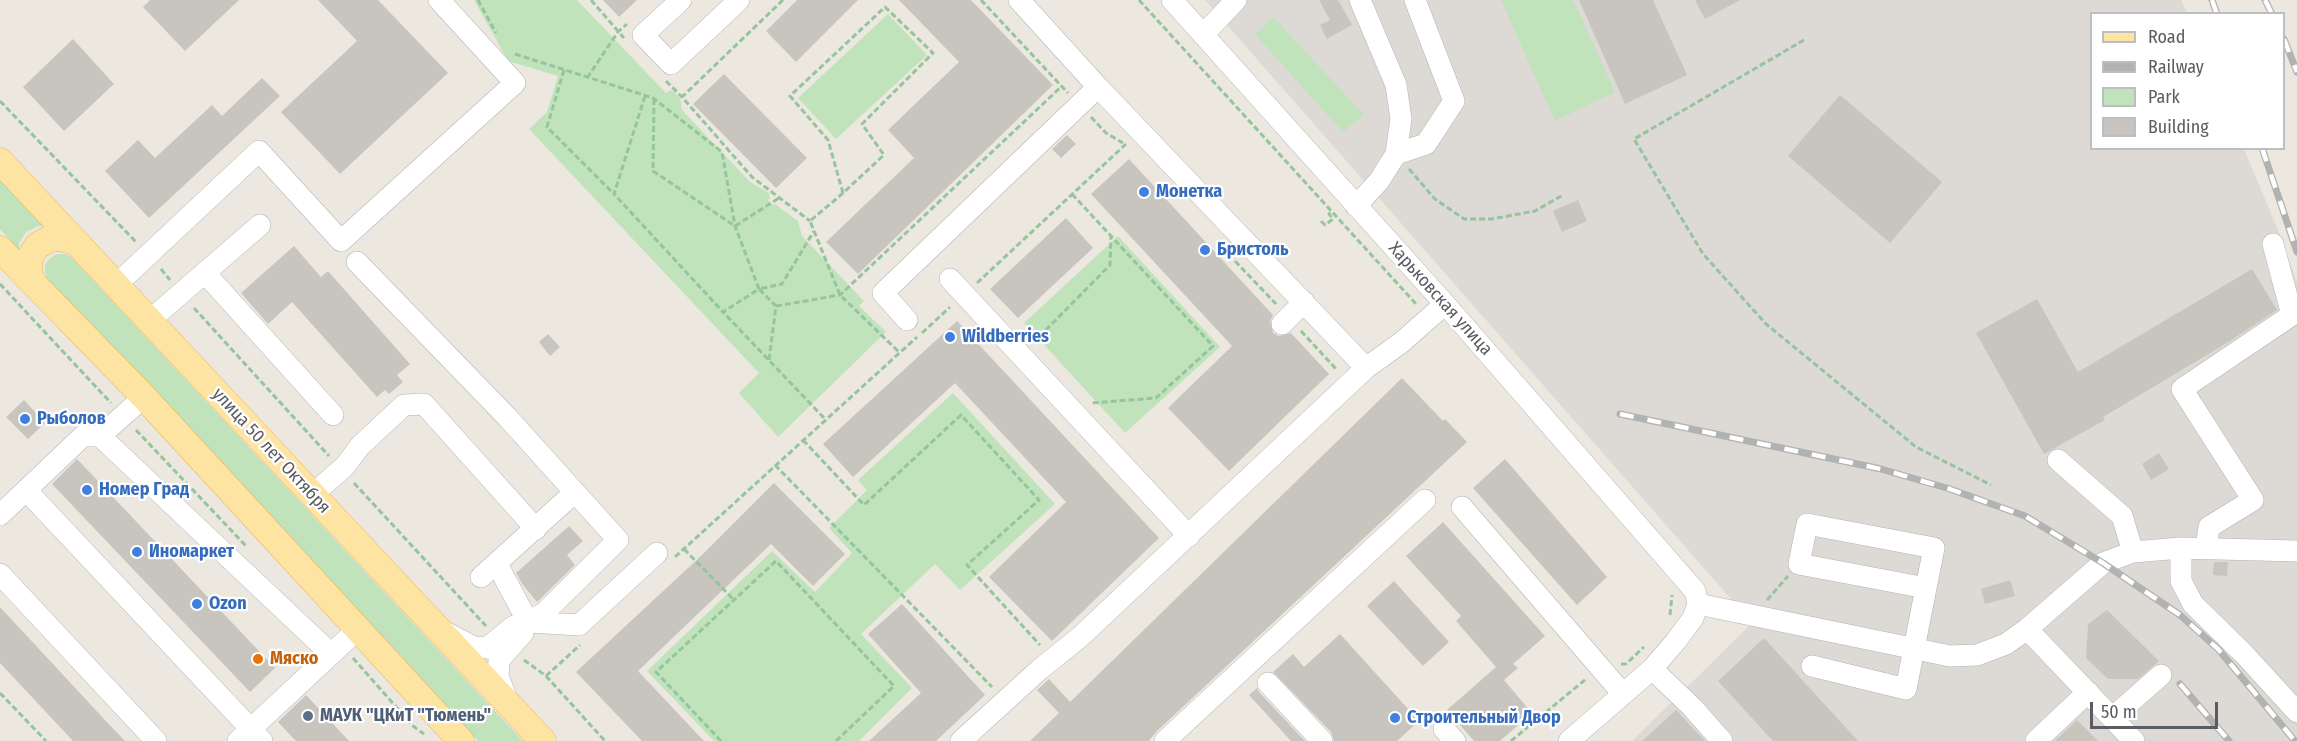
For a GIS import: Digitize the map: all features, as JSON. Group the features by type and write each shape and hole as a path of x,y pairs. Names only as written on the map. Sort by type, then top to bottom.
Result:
{"main road":[{"name":"улица 50 лет Октября","path":"0,161 543,741"},
{"path":"32,281 29,271 30,257 37,246 49,239 62,238 75,242"},
{"path":"0,249 144,396 343,643 444,736"}],"street":[{"path":"116,285 259,151 341,241 514,83 440,0"},
{"path":"681,0 643,35 670,64 739,0"},
{"path":"1018,0 1366,368"},
{"name":"Харьковская улица","path":"1172,0 1445,304 1680,571 1695,591 1698,604"},
{"path":"1203,35 1236,0"},
{"path":"1356,206 1379,181 1396,154 1401,119 1396,85 1360,0"},
{"path":"1396,154 1426,144 1455,100 1415,0"},
{"path":"907,320 883,293 1098,87"},
{"path":"149,321 260,225"},
{"path":"2206,549 2209,527 2253,501 2182,388 2292,315 2273,244"},
{"path":"357,262 507,418 618,540 544,613 528,622 522,635 503,645 487,648 474,647 440,630"},
{"path":"205,273 333,415"},
{"path":"957,287 1189,536"},
{"path":"1285,321 1304,303"},
{"path":"961,741 1005,701 1074,631 1189,536 1366,368 1430,319 1445,304"},
{"path":"100,436 144,396"},
{"path":"312,495 404,405 424,404 536,529"},
{"path":"0,515 82,436 100,436 343,643 250,737 26,490"},
{"path":"2058,460 2122,516 2133,552"},
{"path":"575,492 489,571 528,622 579,625 662,559"},
{"path":"1165,741 1425,500"},
{"path":"1462,507 1623,694"},
{"path":"1812,666 1906,689 1934,548 1807,524 1799,564 1926,588"},
{"path":"2181,548 2181,581 2193,604 2245,655 2297,712"},
{"path":"1569,741 1652,669 1693,618 1698,604 1950,656 1977,655 2006,644 2027,629 2103,562 2133,552 2181,548 2297,551"},
{"path":"0,574 156,741"},
{"path":"2027,629 2134,741"},
{"path":"503,645 498,675 508,702"},
{"path":"1652,669 1692,707 1722,741"},
{"path":"2112,718 2161,675"},
{"path":"1268,683 1322,741"},
{"path":"2036,741 2088,692"}],"path":[{"path":"478,0 501,41"},
{"path":"783,0 682,97 752,177 810,221 840,295 900,353"},
{"path":"662,559 684,549 900,353 957,287 1072,194 1126,144 1106,133 981,0"},
{"path":"1139,0 1430,319"},
{"path":"810,221 843,193 885,155 862,124 933,53 885,6 790,96 828,140 843,193"},
{"path":"587,78 618,32 635,16"},
{"path":"1804,40 1634,139 1703,254 1766,324 1916,447 1990,485"},
{"path":"506,52 654,99 722,152 735,226 759,289 776,306"},
{"path":"564,70 547,127 614,194 825,420"},
{"path":"776,306 840,295 1062,86"},
{"path":"614,194 645,96"},
{"path":"654,99 653,171 735,226"},
{"path":"0,100 149,256 503,645 546,676 605,741"},
{"path":"1396,154 1435,199 1464,219 1491,219 1535,211 1563,195"},
{"path":"1054,392 1093,404 1156,398 1213,346 1072,194"},
{"path":"735,226 779,198"},
{"path":"1321,221 1326,225 1333,219 1329,214 1331,212"},
{"path":"723,312 759,289 782,284 814,231"},
{"path":"1031,344 1110,265 1111,235"},
{"path":"1231,257 1285,321 1343,376"},
{"path":"0,284 252,552"},
{"path":"769,360 776,306"},
{"path":"803,440 864,505 961,415 1040,500 967,565 1047,652"},
{"path":"775,465 1005,701"},
{"path":"684,549 734,600"},
{"path":"721,741 656,672 776,561 894,686 836,741"},
{"path":"1763,604 1799,564"},
{"path":"1668,620 1671,613 1672,595 1669,587"},
{"path":"1511,741 1600,666 1626,664 1649,642"},
{"path":"343,643 413,726 444,736"},
{"path":"546,676 580,644"},
{"path":"0,693 46,741"}],"shaded area":[{"path":"1205,0 2181,0 2187,12 2090,12 2090,150 2244,150 2278,230 2297,283 2297,741 1632,741 1752,623"}],"green space":[{"path":"474,0 577,0 666,93 671,90 680,98 682,110 750,182 769,193 768,200 773,205 775,204 798,221 802,236 864,301 859,306 886,332 778,437 739,393 759,373 529,129 547,112 558,76 508,61"},
{"path":"1501,0 1573,0 1615,92 1555,121"},
{"path":"888,14 927,55 836,139 798,98"},
{"path":"1273,17 1364,115 1343,132 1255,34"},
{"path":"0,178 44,226 38,226 26,232 19,243 19,250 0,229"},
{"path":"1118,236 1220,347 1125,433 1024,323"},
{"path":"57,254 65,254 72,258 523,741 478,741 48,280 45,265"},
{"path":"953,393 1055,504 960,590 935,564 861,634 912,688 859,741 714,741 647,671 772,551 815,592 852,553 829,528 867,490 858,480"}],"building":[{"path":"150,0 239,0 185,51 143,7"},
{"path":"318,0 378,0 448,73 340,174 281,112 357,41"},
{"path":"603,0 637,0 619,17"},
{"path":"797,0 858,0 796,62 766,31"},
{"path":"899,0 971,0 1053,85 858,274 826,242 914,158 888,130 959,62"},
{"path":"1319,0 1338,0 1352,25 1327,39 1320,25 1330,20"},
{"path":"1579,0 1653,0 1687,75 1625,104"},
{"path":"1695,0 1740,0 1705,19"},
{"path":"73,39 114,84 64,131 23,87"},
{"path":"724,74 807,158 776,188 693,104"},
{"path":"262,78 280,96 149,218 105,171 138,140 155,158 212,105 222,116"},
{"path":"1840,95 1942,182 1890,243 1788,156"},
{"path":"1067,135 1076,144 1061,158 1052,149"},
{"path":"1129,159 1273,315 1270,321 1273,333 1279,336 1291,333 1329,374 1229,471 1168,408 1232,346 1091,194"},
{"path":"1578,200 1587,221 1562,232 1553,211"},
{"path":"1066,218 1093,248 1018,318 990,289"},
{"path":"294,246 321,277 328,271 410,364 397,375 403,382 389,394 385,390 377,397 292,302 268,324 241,293"},
{"path":"2252,269 2277,310 2103,417 2105,420 2044,454 1976,333 2037,299 2078,372"},
{"path":"957,321 1159,538 1052,641 989,577 1066,502 955,383 853,477 823,444"},
{"path":"548,334 560,347 550,356 539,342"},
{"path":"1402,378 1443,421 1445,419 1467,442 1149,741 1030,741 1059,713 1037,690 1049,679 1070,702"},
{"path":"24,400 45,423 28,439 6,417"},
{"path":"2159,453 2169,469 2151,480 2142,464"},
{"path":"77,459 275,668 250,692 52,484"},
{"path":"1505,459 1607,577 1577,605 1473,488"},
{"path":"774,483 845,554 813,586 771,544 638,671 704,741 642,741 576,672 702,555"},
{"path":"1443,522 1545,636 1513,664 1518,668 1504,680 1532,713 1500,741 1474,741 1447,710 1496,667 1456,621 1461,616 1406,556"},
{"path":"569,526 583,541 567,555 575,565 537,602 516,573"},
{"path":"2214,562 2228,562 2227,576 2213,575"},
{"path":"2010,580 2015,596 1985,604 1981,589"},
{"path":"1394,581 1449,642 1423,666 1367,606"},
{"path":"902,604 985,695 936,741 869,741 921,693 868,634"},
{"path":"0,607 125,741 73,741 0,663"},
{"path":"2107,610 2159,661 2138,679 2108,679 2086,658 2088,624"},
{"path":"1340,634 1419,721 1397,741 1334,741 1331,732 1273,672 1293,654 1304,667"},
{"path":"1764,638 1858,741 1773,741 1718,681"},
{"path":"1257,688 1305,741 1291,741 1249,695"},
{"path":"306,695 349,741 296,741 278,722"},
{"path":"1676,710 1705,741 1642,741"},
{"path":"2077,720 2098,741 2055,741"}],"railway":[{"path":"2212,0 2216,12"},
{"path":"2265,0 2271,12"},
{"path":"2285,42 2297,72"},
{"path":"2263,150 2297,252"},
{"path":"1620,414 1881,469 1950,489 2025,516 2103,563 2180,615 2218,649 2295,741"},
{"path":"2180,684 2229,741"}],"place":[{"name":"Монетка","path":"1144,192"},
{"name":"Бристоль","path":"1205,250"},
{"name":"Wildberries","path":"950,337"},
{"name":"Рыболов","path":"25,419"},
{"name":"Номер Град","path":"87,490"},
{"name":"Иномаркет","path":"137,552"},
{"name":"Ozon","path":"197,604"},
{"name":"Мяско","path":"258,659"},
{"name":"МАУК \"ЦКиТ \"Тюмень\"","path":"308,716"},
{"name":"Строительный Двор","path":"1395,718"}]}
